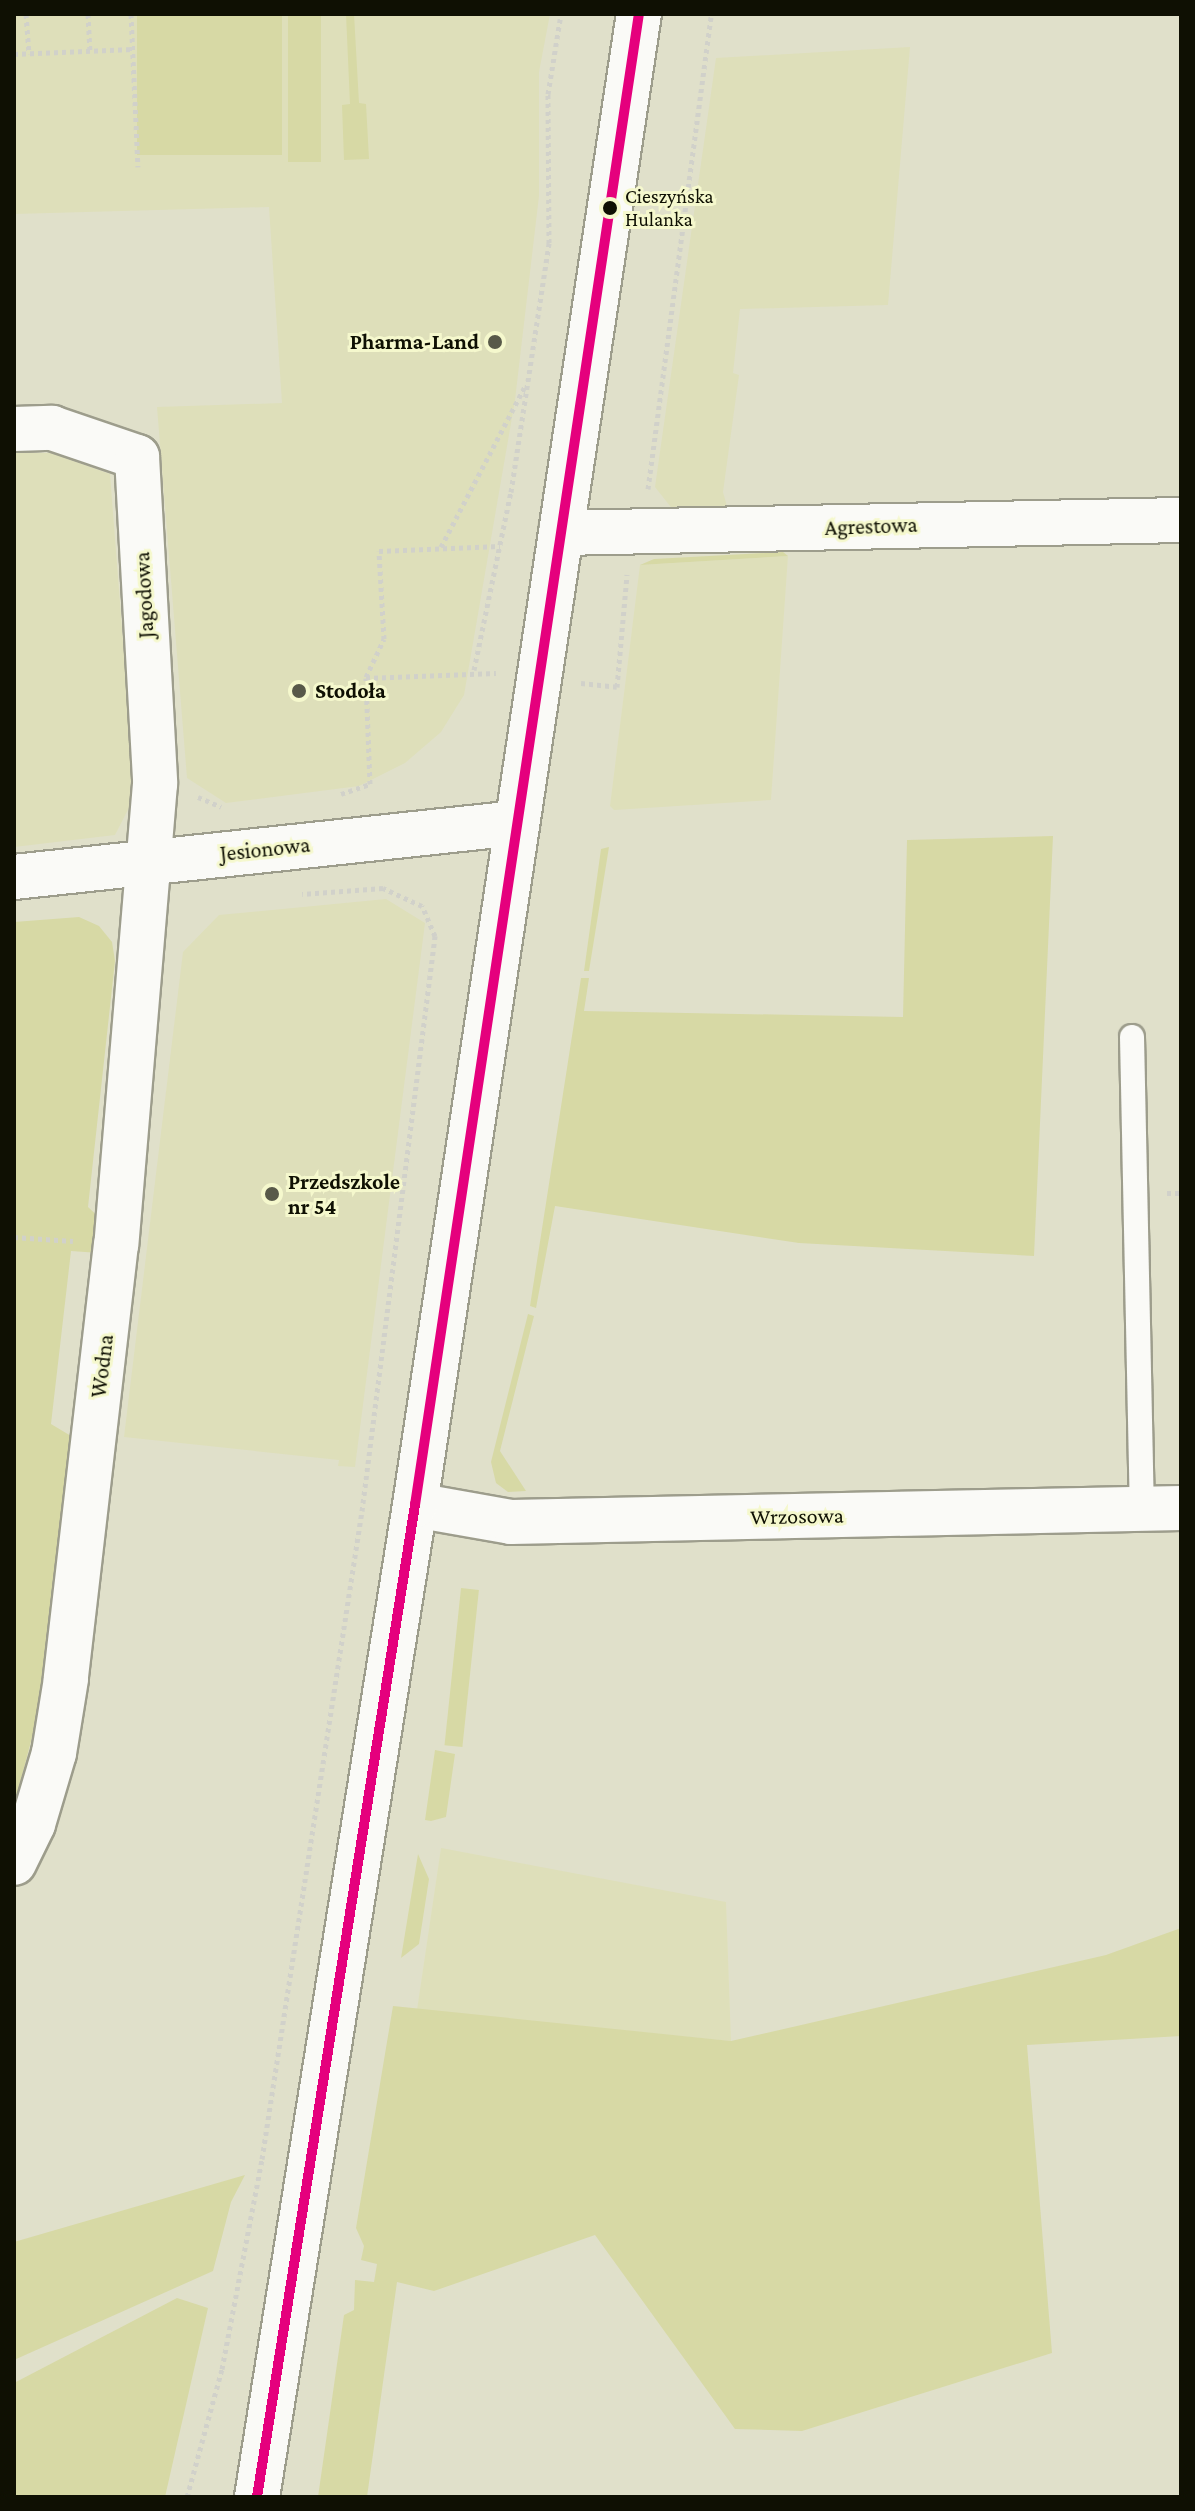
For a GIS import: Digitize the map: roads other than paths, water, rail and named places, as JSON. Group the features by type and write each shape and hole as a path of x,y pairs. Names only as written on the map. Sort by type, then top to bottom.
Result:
{"street":[{"path":"257,2497 415,1505 639,14"},
{"name":"Jagodowa","path":"14,429 52,428 137,457 154,799 150,860"},
{"name":"Agrestowa","path":"561,533 1181,520"},
{"name":"Jesionowa","path":"14,877 517,823"},
{"name":"Wodna","path":"14,1863 33,1824 57,1738 116,1244 150,860"},
{"name":"Wrzosowa","path":"415,1505 511,1522 1161,1509"}],"lane":[{"path":"1132,1037 1161,1509"}],"place":[{"name":"Cieszyńska Hulanka","path":"610,208"},
{"name":"Pharma-Land","path":"495,342"},
{"name":"Stodoła","path":"299,691"},
{"name":"Przedszkole nr 54","path":"272,1194"}]}
